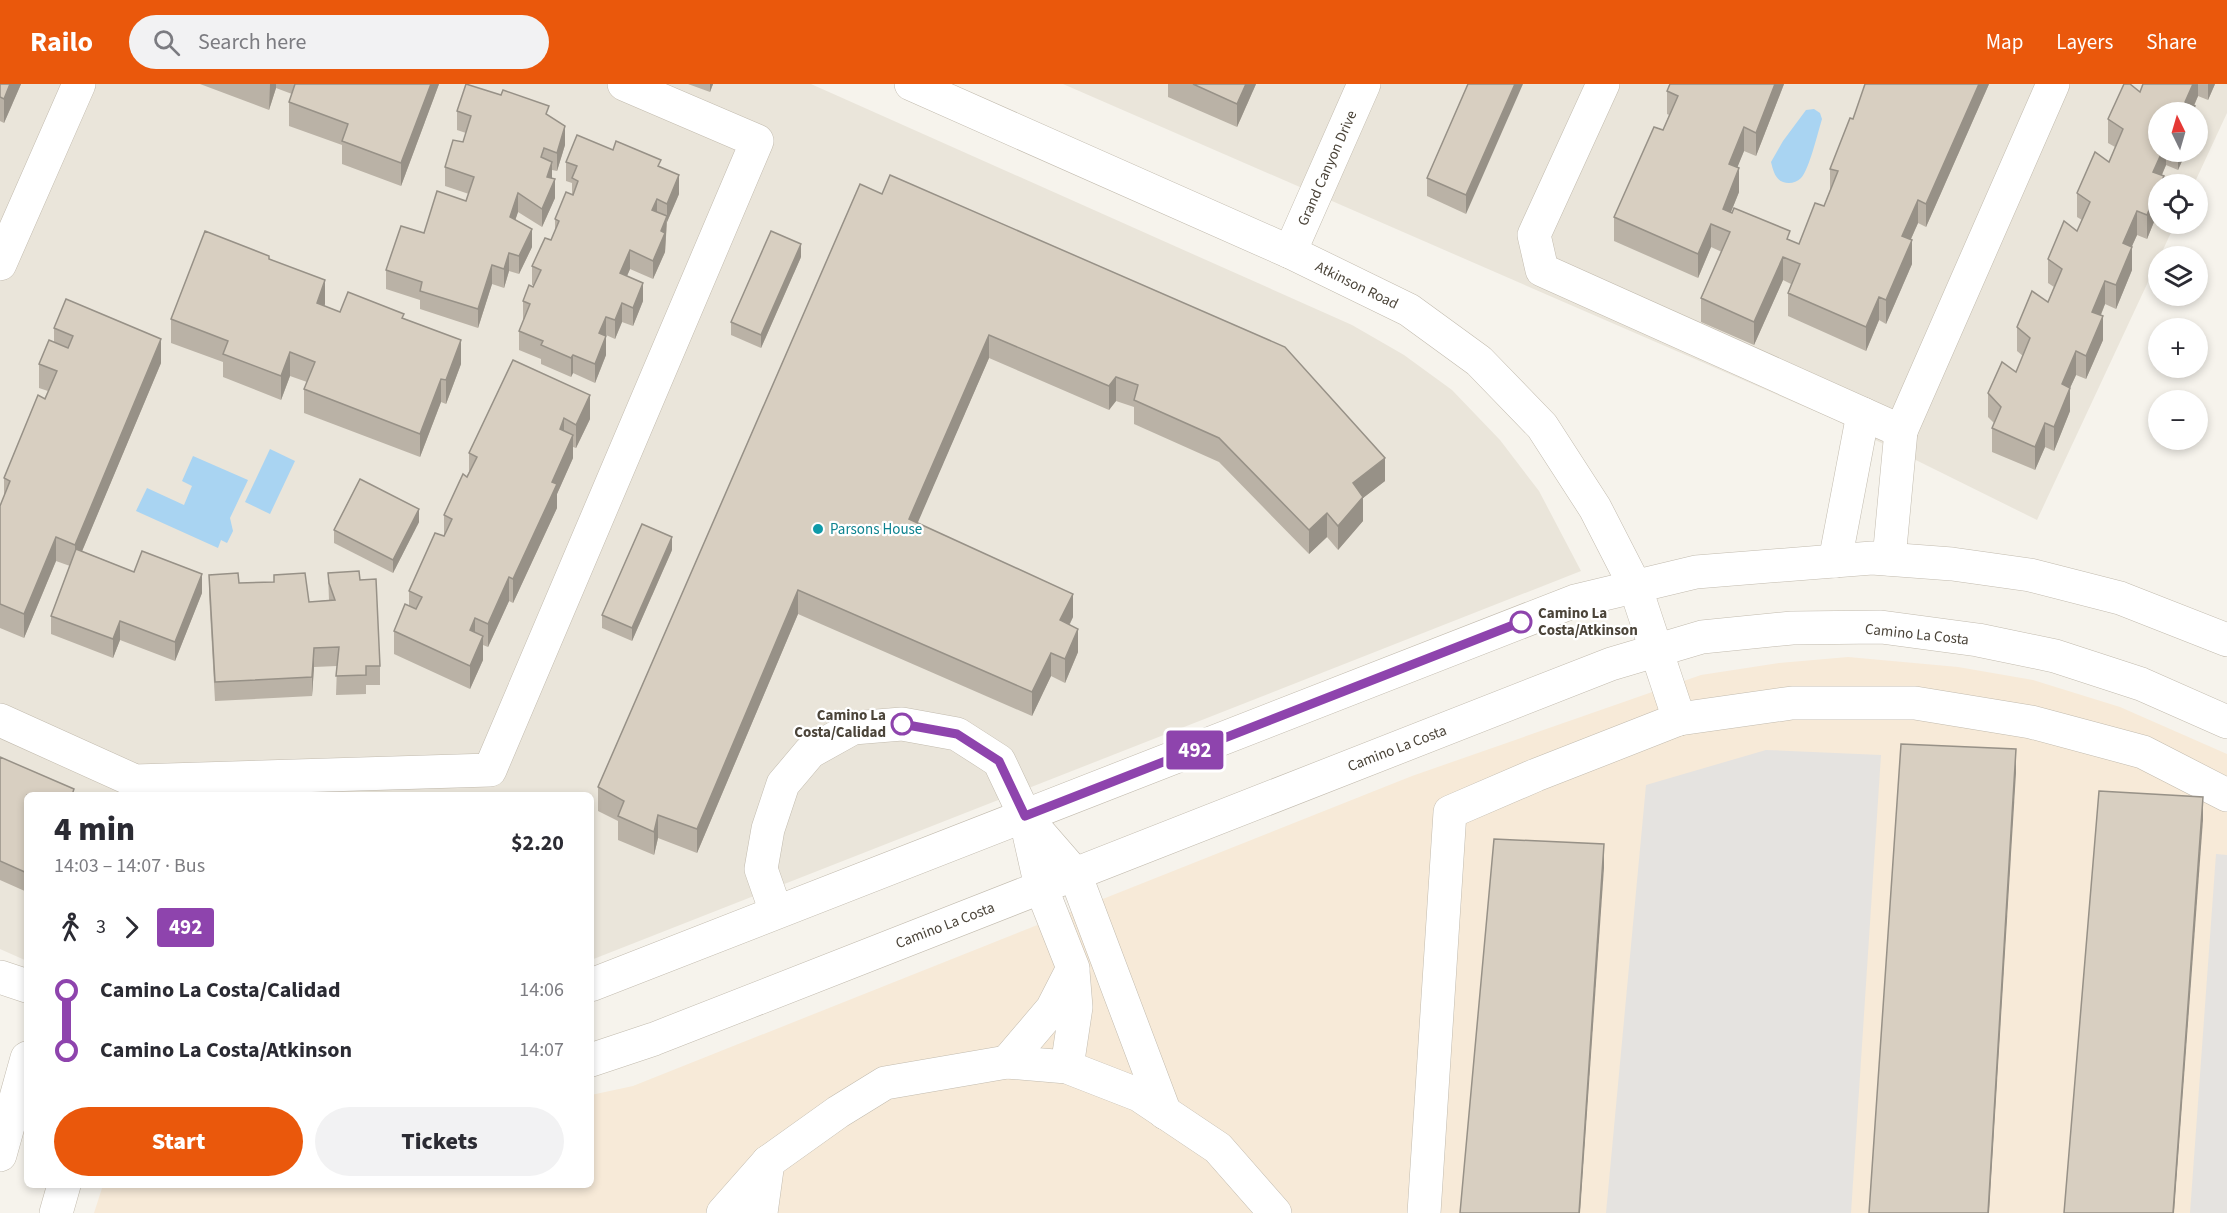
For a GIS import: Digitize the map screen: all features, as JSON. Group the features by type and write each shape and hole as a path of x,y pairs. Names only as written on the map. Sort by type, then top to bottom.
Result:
{"street":[{"path":"0,264 79,84"},
{"path":"0,720 108,783 135,781 163,788 490,770 756,141 624,84"},
{"name":"Atkinson Road","path":"911,84 1290,252 1409,310 1479,361 1542,426 1595,508 1635,586 1679,718"},
{"name":"Grand Canyon Drive","path":"1290,252 1364,84"},
{"path":"1602,84 1534,236 1542,270 1901,431"},
{"path":"1889,559 1901,431 2053,84"},
{"path":"1835,561 1863,414"},
{"path":"594,984 1575,601 1696,572 1872,558 1952,564 2030,575 2120,598 2227,640"},
{"name":"Camino La Costa","path":"594,1059 654,1040 1611,664 1702,638 1792,628 1881,627 1978,640 2055,656 2141,684 2227,722"},
{"path":"1424,1213 1450,812 1679,718 1792,703 1915,702 2031,722 2143,752 2227,795"},
{"path":"776,912 761,869 768,830 783,784 810,752 853,728 902,724 957,734 999,761 1025,816 1041,887 1073,968 1076,1007 1067,1067"},
{"path":"1025,816 1075,874 1165,1113"},
{"path":"1007,1062 1052,1009 1073,968"},
{"path":"0,977 24,986"},
{"path":"0,1155 20,1061"},
{"path":"723,1213 732,1200 768,1162 838,1112 885,1083 1007,1062 1067,1067 1139,1095 1218,1148 1275,1213"},
{"path":"761,1213 768,1162"},
{"path":"56,1213 63,1188"}],"shaded area":[{"path":"0,84 811,84 1352,325 1404,355 1452,390 1500,440 1539,491 1581,571 594,959 594,792 24,792 24,960 0,949"},
{"path":"1063,84 2227,84 2227,113 2208,154 2208,102 2148,102 2148,162 2204,162 2199,174 2148,174 2148,234 2170,234 2165,246 2148,246 2148,282 2037,520 1835,420"},
{"path":"1848,657 1958,667 2033,680 2120,707 2227,754 2227,1213 94,1213 102,1188 594,1188 594,1094 633,1086 1412,776 1701,675 1779,663"},
{"path":"1766,750 1881,755 1851,1213 1606,1213 1646,785"},
{"path":"2216,854 2227,855 2227,1213 2190,1213"}],"water":[{"path":"1814,109 1820,113 1822,119 1804,174 1797,181 1790,183 1780,181 1771,162 1806,110"},
{"path":"270,449 295,461 270,514 245,502"},
{"path":"193,456 248,480 230,518 233,531 227,543 221,540 218,548 136,511 147,488 184,505 192,486 182,481"}],"building":[{"path":"0,84 10,84 4,99 0,97"},
{"path":"295,84 431,84 401,163 342,141 348,124 289,102"},
{"path":"466,84 501,95 503,90 549,106 546,114 565,126 557,153 544,148 541,157 552,162 547,177 555,179 542,209 518,193 510,217 532,229 519,256 509,253 504,269 492,265 478,309 420,291 422,282 386,270 401,226 424,233 437,191 466,201 474,177 445,167 453,140 463,142 471,116 457,111"},
{"path":"1193,84 1246,84 1237,104"},
{"path":"1468,84 1515,84 1466,195 1427,178"},
{"path":"1670,84 1775,84 1756,133 1744,127 1729,164 1739,168 1723,209 1732,213 1734,208 1790,231 1787,239 1799,244 1815,203 1824,206 1838,171 1830,169 1850,118 1853,119 1865,84 1979,84 1926,204 1918,200 1902,236 1912,240 1886,300 1879,297 1866,327 1788,293 1800,264 1783,257 1754,322 1701,298 1730,232 1711,224 1698,254 1614,217 1654,127 1663,130 1678,96 1667,91"},
{"path":"2124,84 2130,84 2140,92 2143,84 2193,84 2185,102 2148,102 2148,162 2158,162 2153,172 2158,174 2148,174 2148,213 2147,215 2137,211 2123,243 2132,247 2116,285 2105,281 2092,312 2103,316 2086,356 2076,351 2062,384 2070,388 2054,427 2045,423 2035,447 1992,428 2001,407 1988,393 2002,362 2016,372 2030,338 2017,327 2032,291 2048,302 2062,269 2048,259 2064,221 2077,231 2090,202 2077,193 2095,152 2109,162 2123,129 2108,119"},
{"path":"577,135 613,150 616,141 661,160 658,166 679,175 667,204 657,199 652,210 667,216 661,231 665,233 653,261 630,250 620,273 643,283 633,308 622,303 615,320 606,317 599,333 606,336 595,364 573,355 571,358 541,345 543,341 519,331 530,304 523,301 529,285 533,287 541,270 532,266 545,238 551,240 559,221 555,219 566,192 573,195 578,181 572,178 577,166 566,162"},
{"name":"Parsons House","path":"890,175 1285,347 1385,458 1353,483 1363,497 1338,526 1327,513 1309,530 1219,438 1134,400 1138,385 1116,377 1109,386 989,335 909,519 1073,594 1060,620 1078,629 1065,659 1051,653 1032,692 798,590 697,829 658,815 654,832 618,816 624,801 598,787 860,184 882,194"},
{"path":"205,231 325,280 317,303 340,312 348,292 404,314 402,318 461,340 446,380 441,379 420,434 304,389 315,362 290,352 281,376 223,354 228,341 171,319"},
{"path":"771,231 801,244 761,335 731,322"},
{"path":"66,299 161,339 75,545 56,537 24,614 0,604 0,506 10,481 4,478 38,395 45,399 57,371 39,364 49,340 68,348 73,336 54,328"},
{"path":"513,360 590,395 576,425 564,418 560,429 573,435 552,482 557,484 513,579 509,577 488,624 475,618 470,630 483,636 470,666 394,631 405,604 416,609 422,597 409,591 435,533 444,536 452,519 444,515 463,474 467,477 477,457 469,453"},
{"path":"360,479 419,509 393,560 334,530"},
{"path":"642,524 672,537 632,628 602,615"},
{"path":"76,549 134,572 142,551 202,574 175,642 120,621 113,639 51,616"},
{"path":"359,571 360,580 376,579 380,666 366,666 366,675 336,676 339,647 314,648 312,677 215,682 209,575 238,573 239,583 274,582 274,575 305,573 309,602 335,600 328,573"},
{"path":"1901,744 2016,749 1988,1213 1869,1213"},
{"path":"0,757 74,789 73,792 24,792 24,872 0,861"},
{"path":"2099,791 2203,797 2173,1213 2064,1213"},
{"path":"1494,839 1604,844 1579,1213 1460,1213"}],"bus line":[{"name":"492","path":"902,724 957,734 999,761 1025,816 1521,622"}],"place":[{"name":"Parsons House","path":"818,529"},
{"name":"Camino La Costa/Atkinson","path":"1521,622"},
{"name":"Camino La Costa/Calidad","path":"902,724"}]}
